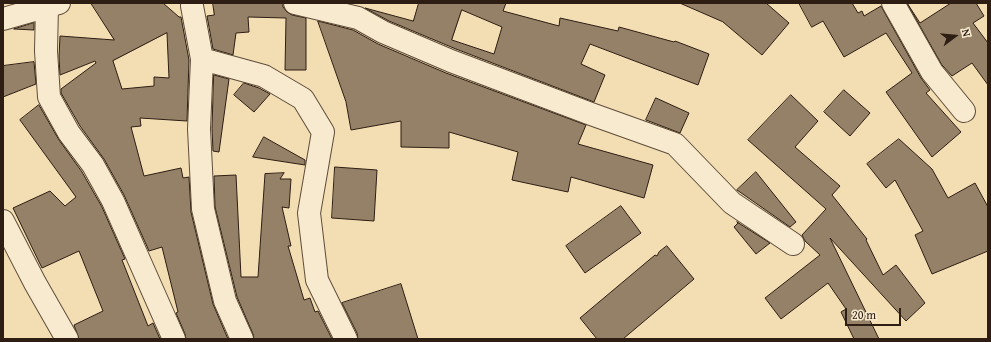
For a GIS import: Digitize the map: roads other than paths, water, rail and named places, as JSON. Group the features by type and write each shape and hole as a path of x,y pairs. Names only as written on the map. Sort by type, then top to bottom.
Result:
{"street":[{"path":"296,3 358,18 383,32 451,61 675,144 732,202 793,244"},
{"path":"893,3 932,72 964,111"},
{"path":"192,4 202,59 199,129 203,209 225,301 242,339"},
{"path":"3,19 53,5 46,51 49,96 69,134 93,164 113,201 174,339"},
{"path":"202,59 264,76 304,99 323,132 309,213 317,280 346,339"},
{"path":"3,221 35,283 67,339"}]}
